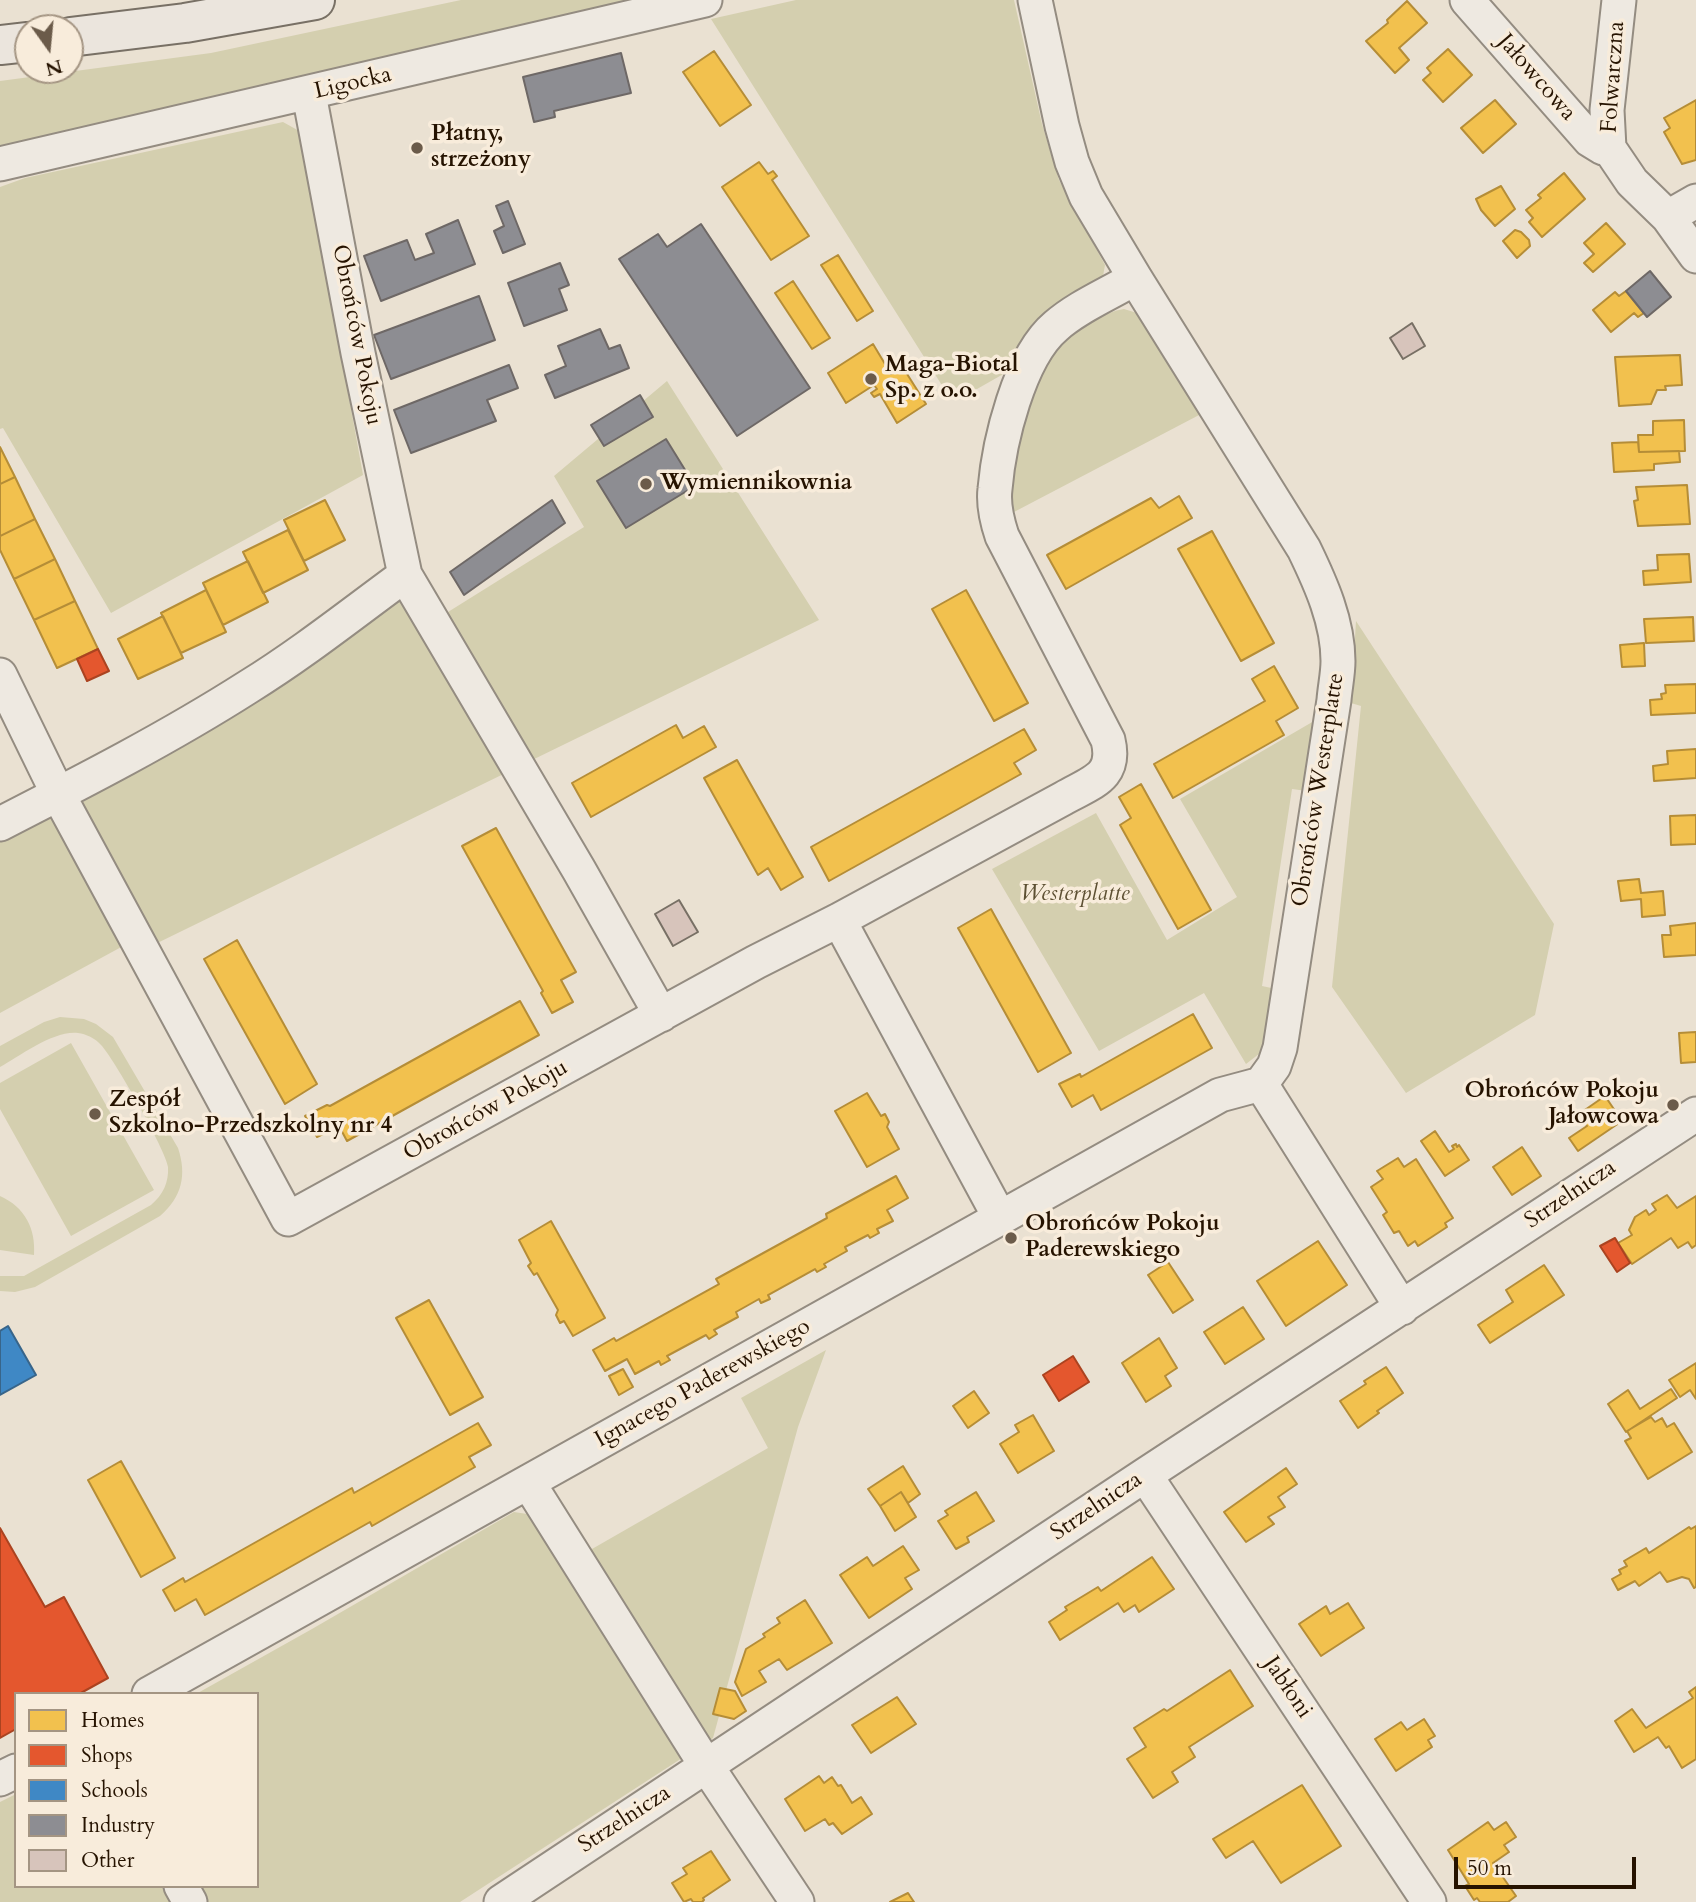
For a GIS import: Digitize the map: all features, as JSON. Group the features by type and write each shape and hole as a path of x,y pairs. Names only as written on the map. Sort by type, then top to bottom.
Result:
{"main road":[{"path":"84,35 185,23 315,0"}],"street":[{"name":"Ligocka","path":"0,164 705,0"},
{"name":"Obrońców Westerplatte","path":"1035,0 1062,126 1072,162 1086,196 1304,549 1323,591 1338,646 1334,700 1280,1048 1274,1066 1261,1084"},
{"name":"Jałowcowa","path":"1467,0 1590,140 1597,146 1609,148"},
{"name":"Folwarczna","path":"1619,0 1607,110 1609,148 1632,182 1682,209"},
{"name":"Obrońców Pokoju","path":"0,675 58,794 288,1219 661,1015 405,575 358,353 309,94"},
{"path":"1682,209 1696,256"},
{"path":"661,1015 1093,781 1108,770 1112,756 1108,740 1002,536 997,522 995,490 1014,398 1040,344 1056,326 1135,278"},
{"path":"0,824 181,728 250,686 405,575"},
{"path":"839,920 1000,1219"},
{"path":"1261,1084 1402,1308"},
{"name":"Ignacego Paderewskiego","path":"153,1692 1220,1094 1261,1084"},
{"name":"Strzelnicza","path":"501,1902 1696,1114"},
{"name":"Jabłoni","path":"1145,1475 1429,1902"},
{"path":"528,1482 707,1766 797,1902"}],"green space":[{"path":"461,0 656,0 0,154 0,81 14,79 14,84 84,84 84,70 211,53"},
{"path":"796,0 1014,0 1042,124 1059,180 1105,265 1103,276 1041,316 1014,368 977,389 943,387 711,19"},
{"path":"283,122 301,132 363,475 111,613 3,428 0,429 0,187 25,178"},
{"path":"1124,309 1137,313 1201,414 1014,512 1014,472 1019,447 1034,395 1044,372 1055,353 1073,334 1101,316"},
{"path":"667,381 819,620 143,950 136,939 0,1013 0,824 405,575 432,622 584,527 554,476"},
{"path":"1356,621 1554,924 1535,1015 1406,1093 1332,987 1361,706 1351,703"},
{"name":"Westerplatte","path":"1314,721 1307,791 1292,789 1262,986 1276,989 1264,1050 1246,1064 1204,993 1099,1051 992,869 1096,813 1167,940 1237,897 1180,799"},
{"path":"60,1017 84,1019 113,1037 178,1148 182,1167 181,1185 173,1201 160,1216 35,1287 15,1292 0,1291 0,1276 24,1276 151,1205 162,1193 166,1183 168,1167 150,1125 116,1067 93,1038 78,1033 58,1036 0,1067 0,1046 44,1022"},
{"path":"71,1043 154,1190 71,1236 0,1109 0,1083"},
{"path":"0,1196 16,1206 27,1220 33,1236 34,1255 0,1250"},
{"path":"826,1350 798,1427 713,1738 460,1902 0,1902 0,1802 14,1795 14,1888 259,1888 259,1692 200,1692 514,1512 527,1514 532,1522 592,1549 768,1448 741,1398"}],"building: Homes":[{"path":"1407,1 1427,23 1399,48 1409,60 1395,73 1366,41 1388,23 1387,20"},
{"path":"1448,49 1472,75 1443,102 1423,80 1431,73 1427,68"},
{"path":"714,51 751,105 720,126 683,72"},
{"path":"1495,100 1516,124 1483,153 1461,128"},
{"path":"1696,100 1696,160 1682,164 1664,132 1670,128 1664,118"},
{"path":"759,162 768,174 773,171 777,176 772,180 809,236 771,260 722,187"},
{"path":"1564,173 1585,199 1542,237 1529,222 1533,218 1526,210 1541,198 1538,195"},
{"path":"1501,186 1515,209 1495,226 1481,210 1476,199"},
{"path":"1606,223 1625,244 1593,272 1584,263 1594,254 1584,243"},
{"path":"1515,230 1529,240 1530,246 1517,258 1503,241"},
{"path":"838,255 873,311 857,321 821,265"},
{"path":"793,281 830,338 812,349 775,293"},
{"path":"1626,291 1644,313 1638,317 1634,313 1611,332 1593,310 1615,292 1619,296"},
{"name":"Maga-Biotal Sp. z o.o.","path":"873,344 891,374 902,366 926,404 897,423 880,394 874,397 871,393 877,389 874,385 846,403 828,373"},
{"path":"1680,355 1682,385 1665,386 1666,390 1657,390 1651,404 1619,406 1615,357"},
{"path":"1684,420 1685,451 1639,452 1638,435 1653,435 1653,421"},
{"path":"1638,442 1639,452 1679,451 1680,462 1654,464 1654,470 1614,472 1612,443"},
{"path":"0,447 15,477 0,484"},
{"path":"15,477 35,519 0,536 0,484"},
{"path":"1687,485 1690,524 1638,526 1634,501 1638,500 1636,487"},
{"path":"1179,496 1192,518 1066,589 1047,555 1151,498 1159,508"},
{"path":"325,500 345,540 304,561 284,520"},
{"path":"35,519 55,559 14,579 0,550 0,536"},
{"path":"288,530 308,570 263,593 243,552"},
{"path":"1212,531 1274,643 1241,661 1178,549"},
{"path":"1689,554 1691,582 1644,585 1643,571 1658,570 1657,555"},
{"path":"55,559 75,601 34,620 14,579"},
{"path":"248,561 268,602 223,625 203,583"},
{"path":"206,590 226,632 181,653 161,613"},
{"path":"966,590 1028,703 994,721 932,609"},
{"path":"75,601 98,649 57,668 34,620"},
{"path":"163,616 183,658 138,679 118,639"},
{"path":"1693,617 1694,641 1646,643 1644,619"},
{"path":"1644,643 1645,666 1622,667 1620,645"},
{"path":"1274,666 1298,708 1276,721 1284,735 1173,798 1154,764 1265,701 1252,679"},
{"path":"1696,684 1696,713 1651,715 1650,700 1662,699 1661,694 1666,693 1665,685"},
{"path":"676,725 683,738 704,726 716,747 591,817 572,783"},
{"path":"1024,729 1036,750 1014,763 1021,774 829,881 811,847"},
{"path":"1696,749 1696,778 1654,781 1653,766 1668,764 1667,751"},
{"path":"737,760 803,877 781,890 768,868 758,875 704,778"},
{"path":"1141,784 1211,910 1178,929 1120,825 1131,818 1119,797"},
{"path":"1696,815 1696,844 1671,845 1670,816"},
{"path":"496,828 576,972 561,980 573,1002 552,1013 541,993 543,991 462,846"},
{"path":"1639,879 1641,893 1663,891 1665,915 1642,917 1641,899 1621,901 1618,881"},
{"path":"991,909 1071,1053 1038,1072 958,928"},
{"path":"1696,923 1696,955 1664,957 1662,935 1671,935 1670,926"},
{"path":"237,940 317,1084 285,1104 204,959"},
{"path":"520,1001 539,1035 347,1141 339,1126 317,1137 305,1116 330,1106"},
{"path":"1193,1014 1212,1048 1101,1110 1093,1095 1072,1107 1059,1084 1080,1074 1081,1077"},
{"path":"1696,1032 1696,1062 1681,1063 1679,1033"},
{"path":"867,1093 881,1116 885,1114 889,1122 887,1127 899,1149 867,1167 835,1111"},
{"path":"1605,1096 1622,1121 1578,1151 1569,1138 1587,1126 1579,1114"},
{"path":"1435,1131 1449,1152 1454,1149 1452,1146 1459,1145 1469,1160 1445,1176 1421,1141"},
{"path":"1522,1147 1541,1176 1512,1195 1493,1167"},
{"path":"1398,1158 1404,1167 1416,1159 1453,1218 1445,1223 1447,1227 1418,1246 1415,1241 1408,1246 1399,1231 1394,1233 1383,1215 1387,1212 1371,1187 1383,1179 1377,1171"},
{"path":"896,1176 908,1198 887,1210 893,1221 877,1229 879,1233 870,1238 868,1235 845,1247 847,1251 824,1264 826,1267 817,1272 815,1269 768,1295 770,1299 761,1303 759,1299 736,1312 738,1317 714,1330 717,1334 709,1339 706,1335 667,1356 670,1360 661,1365 659,1361 635,1374 627,1359 605,1371 593,1350 614,1338 616,1341 719,1284 716,1279 827,1218 826,1214"},
{"path":"1667,1195 1677,1208 1696,1196 1696,1245 1692,1248 1688,1242 1678,1248 1671,1238 1632,1264 1618,1243 1632,1235 1629,1230 1635,1217 1646,1210 1649,1215 1656,1210 1652,1204"},
{"path":"551,1221 605,1318 573,1336 564,1321 560,1323 556,1315 558,1310 537,1273 534,1275 528,1266 531,1263 519,1240"},
{"path":"1318,1241 1347,1285 1286,1326 1257,1281"},
{"path":"1168,1262 1193,1300 1173,1313 1148,1275"},
{"path":"1544,1265 1564,1295 1490,1343 1478,1325 1513,1302 1506,1290"},
{"path":"429,1300 483,1397 450,1415 396,1318"},
{"path":"1243,1307 1264,1339 1225,1364 1204,1332"},
{"path":"1159,1338 1177,1368 1165,1376 1171,1386 1146,1402 1122,1363"},
{"path":"1696,1363 1696,1399 1690,1390 1680,1397 1669,1380"},
{"path":"1386,1367 1403,1393 1358,1428 1340,1401"},
{"path":"623,1369 633,1387 619,1395 609,1376"},
{"path":"1671,1389 1677,1398 1626,1432 1608,1404 1628,1390 1640,1409"},
{"path":"974,1391 989,1413 968,1428 953,1406"},
{"path":"1033,1415 1054,1451 1018,1473 1000,1444 1019,1432 1015,1425"},
{"path":"1651,1417 1655,1422 1662,1418 1667,1427 1674,1423 1692,1452 1648,1479 1625,1441 1631,1438 1627,1431"},
{"path":"478,1423 491,1445 469,1457 475,1467 372,1526 370,1522 205,1615 196,1599 175,1611 163,1590 183,1578 185,1582 352,1488 354,1493"},
{"path":"121,1461 175,1558 141,1577 88,1480"},
{"path":"903,1466 920,1494 908,1503 901,1492 880,1506 868,1489"},
{"path":"1286,1468 1297,1484 1278,1497 1285,1507 1268,1517 1274,1524 1246,1542 1224,1512"},
{"path":"901,1492 916,1517 895,1531 880,1506"},
{"path":"976,1492 994,1521 967,1537 969,1542 956,1549 938,1521 948,1515 945,1511"},
{"path":"1696,1526 1696,1587 1694,1588 1689,1579 1682,1577 1667,1582 1660,1572 1639,1586 1635,1581 1618,1590 1612,1579 1621,1574 1619,1570 1627,1566 1624,1561 1646,1548 1649,1553 1689,1527 1691,1529"},
{"path":"903,1546 919,1570 905,1578 912,1589 869,1618 840,1575 867,1557 873,1566"},
{"path":"1152,1557 1174,1589 1139,1612 1135,1605 1124,1612 1118,1603 1060,1640 1049,1622 1067,1610 1065,1607 1098,1587 1101,1591"},
{"path":"805,1600 832,1643 787,1670 779,1659 759,1671 766,1682 742,1696 735,1682 746,1649 780,1623 777,1618"},
{"path":"1348,1603 1364,1628 1321,1656 1299,1624 1326,1606 1330,1614"},
{"path":"1230,1670 1253,1706 1189,1747 1195,1757 1172,1772 1178,1782 1153,1798 1127,1759 1146,1747 1134,1728 1164,1709 1167,1711"},
{"path":"1696,1687 1696,1759 1682,1768 1669,1746 1666,1748 1658,1737 1634,1752 1615,1721 1632,1709 1646,1728 1693,1698 1689,1692"},
{"path":"720,1688 735,1691 746,1711 734,1719 713,1714"},
{"path":"897,1697 916,1724 871,1753 852,1725"},
{"path":"1424,1719 1435,1736 1428,1740 1432,1747 1396,1771 1375,1739 1401,1722 1407,1730"},
{"path":"819,1776 824,1783 832,1777 838,1786 841,1785 852,1803 861,1797 872,1814 842,1834 833,1823 829,1825 825,1819 805,1831 785,1799"},
{"path":"1302,1785 1341,1846 1281,1883 1253,1841 1226,1858 1213,1839"},
{"path":"1488,1822 1494,1830 1506,1822 1516,1837 1504,1845 1509,1852 1493,1863 1516,1896 1508,1902 1480,1902 1477,1898 1474,1900 1465,1886 1469,1884 1448,1850"},
{"path":"711,1851 730,1880 703,1898 702,1902 693,1902 691,1899 684,1902 672,1883 687,1874 683,1868"},
{"path":"908,1893 914,1902 890,1902"}],"building: Shops":[{"path":"98,649 109,671 87,681 77,659"},
{"path":"1615,1238 1630,1263 1617,1272 1600,1246"},
{"path":"1073,1356 1089,1382 1059,1401 1043,1375"},
{"path":"0,1528 45,1607 64,1597 108,1678 83,1692 14,1692 14,1730 0,1738"}],"building: Schools":[{"path":"8,1326 36,1375 0,1395 0,1331"}],"building: Industry":[{"path":"621,53 631,93 554,111 555,117 534,122 523,77"},
{"path":"508,201 525,244 503,253 494,231 504,226 496,206"},
{"path":"458,220 475,264 381,301 364,256 407,240 415,260 434,253 426,234"},
{"path":"701,224 810,388 737,436 619,259 658,234 667,247"},
{"path":"560,263 569,285 559,289 567,310 524,326 508,283"},
{"path":"1650,271 1671,297 1647,317 1626,291"},
{"path":"479,296 495,340 391,379 374,335"},
{"path":"600,329 609,349 620,345 629,368 555,398 545,375 566,366 558,346"},
{"path":"509,365 518,388 487,400 496,421 411,453 394,410"},
{"path":"640,395 653,417 604,446 591,425"},
{"name":"Wymiennikownia","path":"666,439 695,486 626,528 597,481"},
{"path":"552,500 565,523 464,595 450,572"}],"building: Other":[{"path":"1412,323 1425,346 1403,359 1390,338"},
{"path":"679,900 698,932 673,946 655,914"}],"place":[{"name":"Płatny, strzeżony","path":"417,148"},
{"name":"Maga-Biotal Sp. z o.o.","path":"871,379"},
{"name":"Wymiennikownia","path":"646,484"},
{"name":"Obrońców Pokoju Jałowcowa","path":"1673,1105"},
{"name":"Zespół Szkolno-Przedszkolny nr 4","path":"95,1114"},
{"name":"Obrońców Pokoju Paderewskiego","path":"1011,1238"}]}
